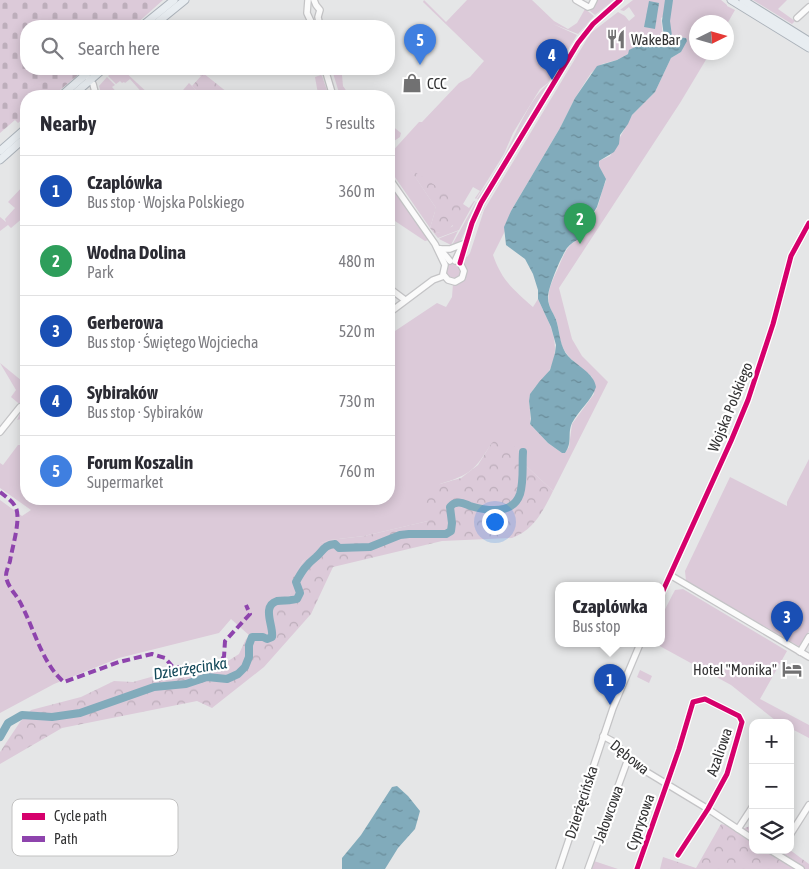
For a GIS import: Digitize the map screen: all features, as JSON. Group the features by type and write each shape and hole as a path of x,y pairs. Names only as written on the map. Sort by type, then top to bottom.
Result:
{"main road":[{"path":"149,20 174,0"},
{"path":"160,20 185,0"},
{"path":"731,0 809,48"},
{"path":"743,0 809,41"},
{"path":"77,90 88,75"},
{"path":"71,90 93,75"},
{"path":"0,151 20,133"},
{"path":"0,160 20,142"}],"street":[{"path":"308,0 307,14 310,18 318,17"},
{"path":"576,0 588,7 591,6 594,0"},
{"path":"444,276 443,272 452,262 463,244 486,195 576,46 588,30 620,0"},
{"path":"606,13 626,0"},
{"path":"308,8 315,3 320,10 319,20"},
{"path":"797,18 809,7"},
{"path":"327,75 331,90"},
{"path":"85,80 91,90"},
{"path":"395,189 437,247 464,271 460,280 452,282 444,276"},
{"name":"Wojska Polskiego","path":"665,586 731,442 748,400 773,324 788,265 796,245 809,223"},
{"path":"452,262 472,224"},
{"path":"437,247 450,249 463,244"},
{"path":"395,308 433,280 444,276"},
{"path":"395,292 406,300"},
{"path":"0,432 20,407"},
{"path":"670,575 809,658"},
{"path":"800,652 809,638"},
{"path":"603,736 639,647"},
{"name":"Azaliowa","path":"667,784 680,750 693,702 705,699 739,716 742,722 728,774 708,809"},
{"name":"Dębowa","path":"603,736 614,742 628,759 637,766 749,836"},
{"name":"Dzierżęcińska","path":"559,869 603,736"},
{"name":"Jałowcowa","path":"588,869 628,759"},
{"name":"Cyprysowa","path":"637,869 667,784"},
{"path":"794,829 809,805"},
{"path":"678,855 708,809"},
{"path":"738,829 751,809"},
{"path":"780,854 802,869"}],"green space":[{"path":"0,0 163,0 141,20 20,20 20,75 78,75 60,90 20,90 20,121 18,123 15,120 0,133"},
{"path":"424,0 446,22 467,0 532,0 554,21 568,29 577,23 585,9 594,16 578,34 553,24 577,35 548,83 540,89 513,133 504,154 476,199 480,191 473,187 463,204 469,208 475,201 459,230 438,238 434,233 453,226 410,169 436,208 430,228 395,177 395,148 419,122 422,122 459,83 470,77 484,61 423,2"},
{"path":"596,0 614,0 595,15 590,11"},
{"path":"618,0 598,16 556,74 586,25"},
{"path":"633,0 667,0 664,16 661,18 663,37 645,42 617,60 602,64 591,73 511,211 505,231 493,255 500,272 514,289 533,307 538,299 550,324 555,342 554,360 544,378 531,393 529,400 530,424 548,443 562,453 565,453 569,447 572,424 594,394 592,377 574,362 563,348 548,298 552,282 564,254 579,239 582,230 598,205 606,181 599,166 599,161 610,156 632,115 655,92 671,58 681,52 686,38 671,36 669,21 672,0 721,0 735,10 732,15 689,15 689,60 706,60 680,103 559,288 572,339 582,356 608,382 553,491 524,464 518,449 491,444 476,466 471,470 458,478 440,484 428,521 364,536 330,540 321,543 317,550 303,561 297,571 292,581 292,590 289,597 270,601 266,613 271,634 250,636 231,619 219,633 119,658 54,684 0,713 0,500 22,516 31,510 24,505 395,505 395,331 437,303 446,307 452,297 453,284 460,282 463,256 467,257 470,253 484,210 587,39 592,32 618,12 629,21 635,16 629,7 624,11 620,10"},
{"path":"753,0 787,0 778,9 795,21 792,24"},
{"path":"585,38 485,205 479,218 481,208"},
{"path":"128,75 145,90 140,90 130,79 125,83 120,81 116,84 108,76"},
{"path":"200,75 206,75 224,90 196,90 192,86 201,76"},
{"path":"334,75 342,75 343,86 346,90 338,90"},
{"path":"322,76 327,90 317,90 315,77"},
{"path":"107,77 115,85 112,87 115,90 100,90 99,86"},
{"path":"189,83 196,90 183,90"},
{"path":"549,83 479,200 477,199 501,162 535,98"},
{"path":"395,128 401,133 400,137 395,140"},
{"path":"409,168 463,204 459,215 446,231 434,233 430,228 436,208"},
{"path":"20,189 20,220 11,228 8,225 0,231 0,217 6,222 5,219 15,208 8,202"},
{"path":"395,192 429,240 425,241 395,221"},
{"path":"476,202 478,204 461,240 453,247 452,245"},
{"path":"458,231 451,245 439,239 440,238"},
{"path":"453,264 461,272 453,280 445,272"},
{"path":"0,363 20,379 20,404 11,397 16,390"},
{"path":"499,436 518,449 524,464 553,491 537,519 520,535 512,538 442,541 333,567 311,614 264,667 212,708 197,701 62,728 0,764 0,752 20,722 31,710 81,697 114,681 133,682 169,672 181,673 214,670 239,654 246,639 250,636 269,635 271,633 266,613 270,601 289,597 295,574 304,560 321,543 330,540 364,536 428,521 422,498 440,484 461,478 478,465 491,444"},
{"path":"18,445 20,445 20,502 0,488 0,463 3,465"},
{"path":"809,459 809,631 800,647 686,581 685,571 730,477 787,506 787,502"},
{"path":"683,589 787,651 760,699 809,725 809,738 794,730 794,719 774,719 731,685 661,647 665,647 665,609 675,590"},
{"path":"640,670 652,676 649,683 637,677"},
{"path":"721,824 742,829 749,826 749,854 794,853 809,864 809,869 660,869 663,857 696,868"},
{"path":"594,861 618,869 588,869"}],"water":[{"path":"649,1 659,3 655,29 644,27"},
{"path":"669,36 686,38 687,41 681,52 671,58 655,92 632,115 620,135 619,144 614,152 599,161 599,166 606,179 597,207 579,239 564,252 550,287 548,302 556,320 563,349 592,378 596,387 592,396 572,423 569,445 565,453 562,453 548,443 530,424 530,394 550,370 556,345 551,327 538,299 538,290 533,274 525,259 506,245 504,227 511,211 560,128 575,98 597,66 617,60 628,54 629,50 645,42"},
{"path":"397,786 420,811 415,829 398,848 385,869 342,869 342,858 361,835 392,787"}],"waterway":[{"name":"Dzierżęcinka","path":"669,0 666,21 669,44"},
{"name":"Dzierżęcinka","path":"0,737 8,723 22,715 52,717 80,713 154,687 186,684 207,677 227,679 238,674 245,667 249,657 249,645 252,637 267,639 272,637 269,617 272,604 277,601 297,599 300,593 296,582 298,578 302,571 326,547 335,544 339,548 370,547 400,535 446,534 451,531 450,507 458,502 491,510 506,508 517,501 520,494 523,452"}],"marked path":[{"path":"0,492 13,503 17,513 17,527 6,572 7,580 20,602 50,666 64,682 119,662 152,654 165,658 172,666 189,669 207,668 216,664 224,657 225,641 250,614 246,605"}],"cycle path":[{"path":"460,263 472,223 481,203 578,43 593,24 620,0"},
{"path":"665,586 748,400 773,324 791,256 809,223"},
{"path":"637,869 679,749 693,702 705,699 739,716 742,722 727,774 708,809 678,855"}],"place":[{"name":"WakeBar","path":"616,39"},
{"name":"Forum Koszalin","path":"420,65"},
{"name":"Sybiraków","path":"552,80"},
{"name":"CCC","path":"412,83"},
{"name":"Wodna Dolina","path":"580,244"},
{"name":"Gerberowa","path":"787,642"},
{"name":"Hotel \"Monika\"","path":"792,669"},
{"name":"Czaplówka","path":"610,705"}]}
